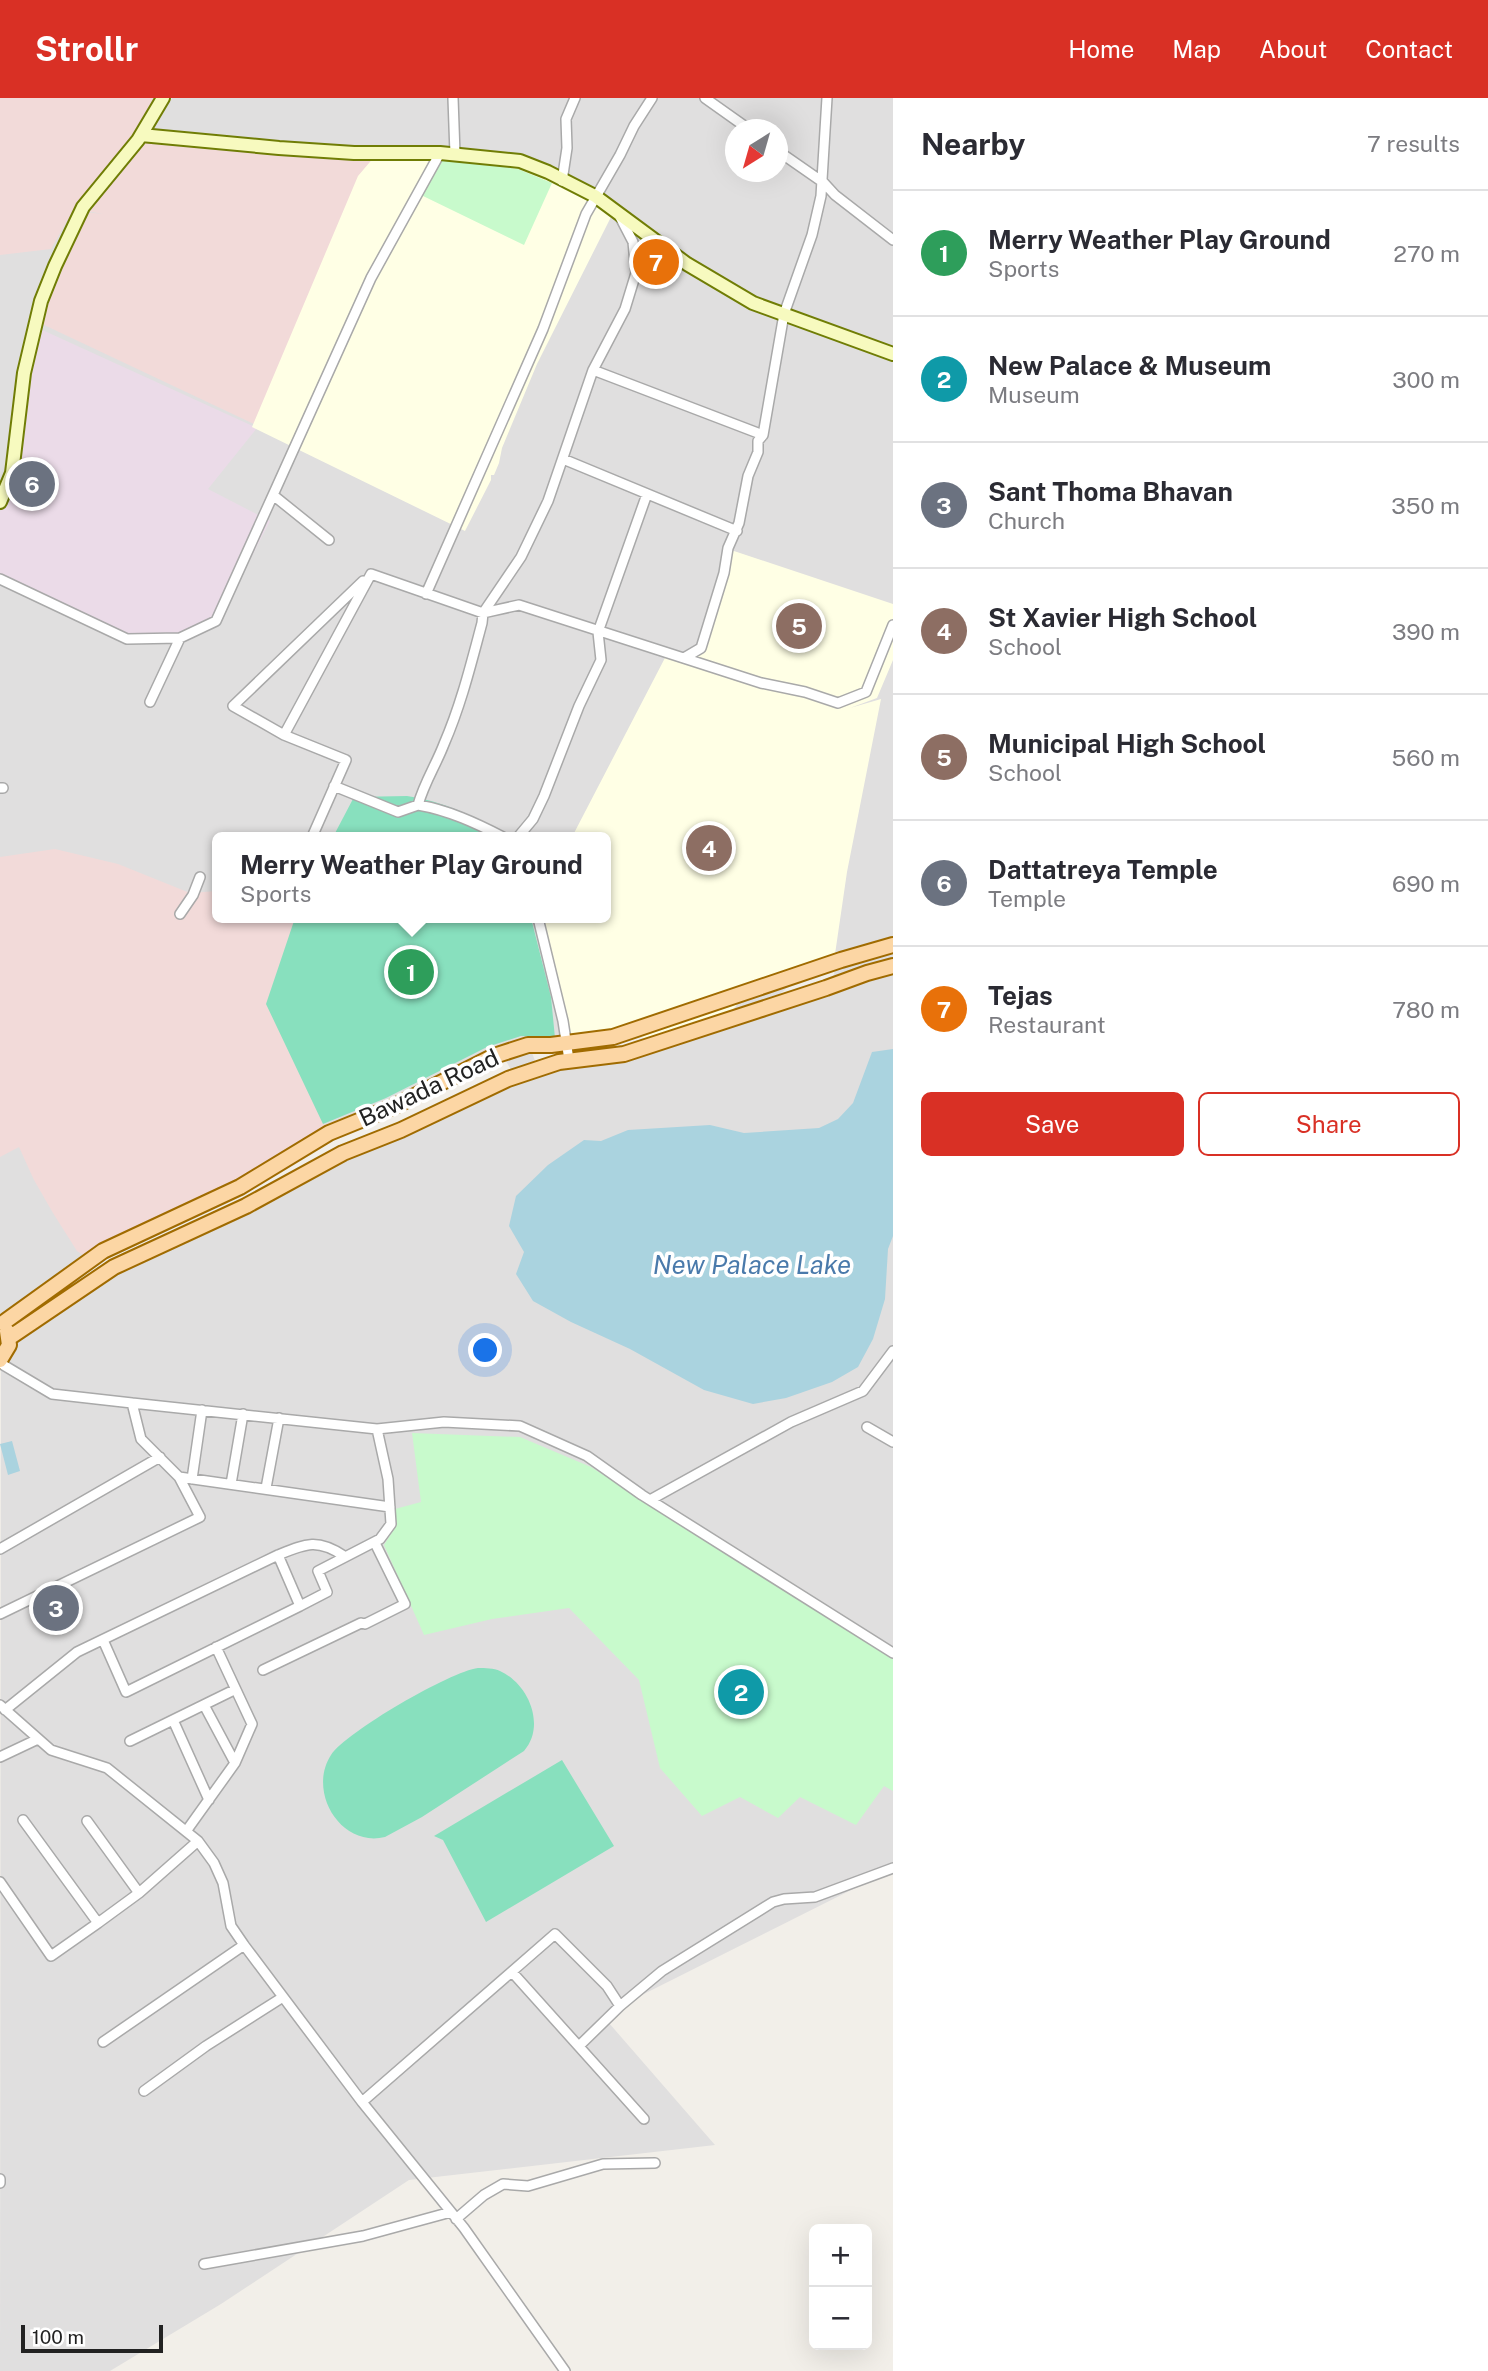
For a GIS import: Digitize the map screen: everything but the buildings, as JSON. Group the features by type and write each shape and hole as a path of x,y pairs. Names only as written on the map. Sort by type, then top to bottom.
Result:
{"main road":[{"name":"Bawada Road","path":"1,1322 101,1252 240,1186 329,1133 393,1107 494,1056 528,1045 620,1035 893,945"},
{"path":"9,1338 114,1267 246,1206 343,1153 401,1130 508,1079 569,1060 624,1054 893,966"},
{"path":"0,1362 7,1351 9,1338 1,1322"}],"street":[{"path":"0,502 12,473 24,373 41,301 55,266 90,196 141,135 163,98"},
{"path":"453,98 455,155"},
{"path":"562,181 567,148 566,119 575,98"},
{"path":"426,594 543,329 595,196 652,98"},
{"path":"705,98 735,119"},
{"path":"684,658 701,648 724,573 728,548 737,531 748,476 758,452 758,441 763,435 784,314 812,235 824,183 827,98"},
{"path":"141,135 355,153 440,153 520,162 548,172 595,196 687,264 753,303 893,354"},
{"path":"0,579 127,639 180,638 216,621 371,278 440,153"},
{"path":"788,158 824,183 835,195 893,240"},
{"path":"418,805 463,692 483,613 521,557 548,501 593,370 625,309 636,273 633,242 619,215"},
{"path":"593,370 763,435"},
{"path":"563,459 737,531"},
{"path":"522,832 533,819 544,796 579,706 595,677 601,660 598,632 647,494"},
{"path":"273,495 328,540"},
{"path":"371,574 483,613 519,605 761,683 805,692 838,703 866,692 893,626"},
{"path":"284,735 371,574"},
{"path":"314,832 346,760 284,735 233,706 371,574"},
{"path":"150,702 180,638"},
{"path":"334,786 398,812 418,805 438,808 492,832"},
{"path":"180,914 193,895 200,877"},
{"path":"539,923 569,1060"},
{"path":"650,1500 791,1422 863,1391 893,1351"},
{"path":"0,1362 52,1395 377,1429 444,1422 520,1426 587,1457 650,1500 893,1653"},
{"path":"0,1614 200,1517 179,1476 141,1439 132,1403"},
{"path":"192,1479 202,1410"},
{"path":"231,1484 243,1415"},
{"path":"266,1488 279,1418"},
{"path":"867,1427 893,1442"},
{"path":"103,1640 126,1692 327,1592 318,1571 375,1543 391,1524 387,1479 377,1429"},
{"path":"0,1549 160,1457"},
{"path":"179,1476 390,1507"},
{"path":"344,1556 333,1549 308,1542 278,1555 77,1652 3,1707 51,1750 107,1769 198,1841 214,1863 223,1883 231,1926 244,1945 362,2102 454,2216 565,2371"},
{"path":"263,1670 405,1604 375,1543"},
{"path":"278,1555 300,1606"},
{"path":"187,1830 235,1763 252,1724 216,1647"},
{"path":"130,1741 234,1690"},
{"path":"204,1705 235,1763"},
{"path":"173,1720 209,1800"},
{"path":"0,1758 38,1739"},
{"path":"23,1819 98,1923"},
{"path":"88,1821 139,1893"},
{"path":"0,1882 51,1956 139,1893 198,1841"},
{"path":"579,2046 620,2006 662,1971 773,1902 816,1897 893,1868"},
{"path":"362,2102 555,1934 607,1986 620,2006"},
{"path":"103,2042 244,1945"},
{"path":"512,1972 644,2119"},
{"path":"144,2091 205,2046 284,1997"},
{"path":"204,2264 363,2236 454,2216 503,2184 528,2186 603,2164 655,2162"}],"shaded area":[{"path":"0,98 151,132 172,98 893,98 893,1869 602,2015 715,2145 409,2180 221,2304 110,2371 0,2371 1,1341 92,1281 486,1090 845,982 841,975 824,980 834,975 836,960 809,969 774,999 703,1024 529,1045 537,1066 514,1075 502,1054 109,1247 6,1316 0,1313"},
{"path":"0,98 159,98 135,137 76,205 51,249 0,255"},
{"path":"145,138 382,156 254,424 42,324 48,291 85,212 103,214 87,211"},
{"path":"375,156 438,156 512,164 546,175 612,215 537,364 502,448 494,475 491,475 491,480 465,531 252,427 358,176"},
{"path":"38,328 257,428 208,489 270,521 216,626 183,642 130,643 0,582 0,512 15,477 19,429"},
{"path":"728,549 893,604 893,660 877,698 850,708 881,699 847,872 834,961 746,994 730,1013 653,1045 633,1031 566,1044 541,923 611,923 611,832 575,832 667,654 695,663"},
{"path":"55,849 118,864 190,893 212,891 212,923 302,925 272,1012 329,1133 89,1259 77,1251 34,1180 19,1147 0,1157 0,857"}],"green space":[{"path":"438,157 518,169 552,183 524,245 421,195"},
{"path":"407,796 433,802 458,810 503,832 336,832 354,797"},
{"path":"293,923 532,923 551,997 555,1038 521,1036 487,1047 386,1098 323,1124 266,1004"},
{"path":"412,1433 520,1437 591,1467 893,1659 893,1791 884,1786 856,1825 800,1797 778,1818 740,1797 702,1816 660,1768 639,1680 569,1608 492,1619 424,1635 384,1545 396,1526 395,1509 421,1502"},
{"path":"478,1668 500,1671 519,1685 526,1695 534,1718 534,1730 524,1751 422,1817 385,1837 369,1838 342,1826 332,1814 323,1785 331,1755 357,1732 400,1704 446,1680"},
{"path":"562,1760 614,1846 486,1922 443,1840 434,1836"}],"water":[{"name":"New Palace Lake","path":"893,1049 893,1236 888,1249 885,1299 873,1339 858,1367 832,1382 786,1398 753,1404 704,1390 630,1349 533,1301 516,1274 524,1252 509,1226 516,1196 548,1165 584,1140 601,1141 628,1130 710,1125 744,1133 819,1128 838,1119 853,1103 872,1052"},
{"path":"12,1441 20,1471 8,1475 0,1444"}],"place":[{"name":"Tejas","path":"656,262"},
{"name":"Dattatreya Temple","path":"32,484"},
{"name":"Municipal High School","path":"799,626"},
{"name":"St Xavier High School","path":"709,848"},
{"name":"Merry Weather Play Ground","path":"411,972"},
{"name":"Sant Thoma Bhavan","path":"56,1608"},
{"name":"New Palace & Museum","path":"741,1692"}]}
